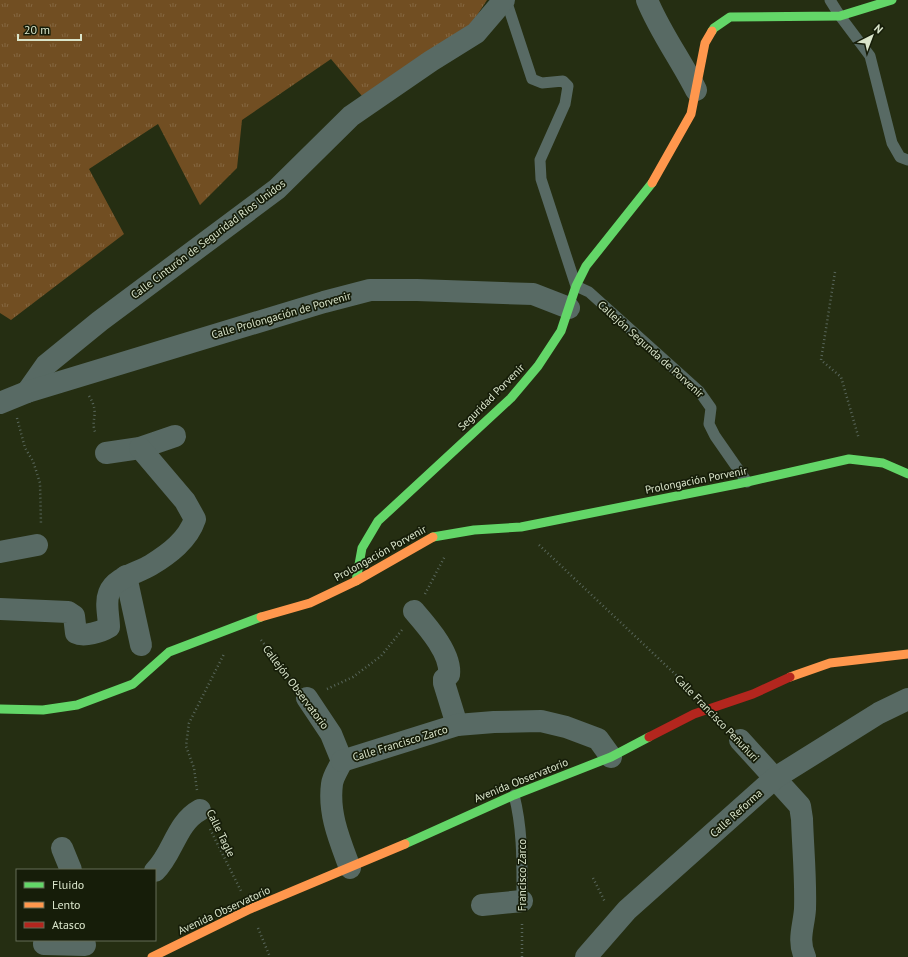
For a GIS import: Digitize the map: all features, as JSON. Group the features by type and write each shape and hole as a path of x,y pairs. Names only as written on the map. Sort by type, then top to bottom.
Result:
{"street":[{"name":"Calle Cinturón de Seguridad Ríos Unidos","path":"13,398 46,365 100,321 277,188 351,116 431,61 476,33 505,0"},
{"path":"648,0 656,20 681,60 696,90"},
{"name":"Seguridad Porvenir","path":"356,581 362,548 378,521 511,398 538,366 562,332 576,286 586,266 654,180 691,114 705,44 714,28 730,16 840,16 892,0"},
{"name":"Calle Prolongación de Porvenir","path":"13,398 316,304 370,290 533,294 569,308"},
{"path":"106,453 140,448 175,436"},
{"path":"0,609 68,612 74,616 76,633 79,635 103,630 109,627 108,594 126,576 151,565 178,545 191,529 194,519 185,501 140,448"},
{"name":"Prolongación Porvenir","path":"0,709 43,710 77,705 133,684 169,652 243,623 310,603 356,581 438,535 474,530 521,527 747,482 849,458 883,463 908,474"},
{"path":"0,552 37,545"},
{"path":"126,576 141,645"},
{"name":"Calle Francisco Zarco","path":"414,611 432,631 450,667 449,675 444,679 444,683 458,725"},
{"name":"Avenida Observatorio","path":"152,957 250,909 350,868 514,795 611,757 694,714 753,694 804,671 830,663 908,654"},
{"name":"Callejón Observatorio","path":"307,698 331,734 342,761"},
{"name":"Calle Reforma","path":"586,957 627,910 775,778 879,713 908,699"},
{"name":"Calle Francisco Zarco","path":"342,761 458,725 494,722 541,721 566,727 598,739 611,757"},
{"name":"Calle Francisco Peñuñuri","path":"740,740 800,806 802,819 805,910 801,930 801,948 804,957"},
{"path":"342,761 332,783 332,814 334,826 350,868"},
{"path":"156,869 182,827 193,814 200,810"},
{"path":"62,848 71,869"},
{"path":"482,905 522,901"},
{"path":"44,944 85,947"}],"lane":[{"path":"505,0 532,79 536,83 563,81 568,86 565,104 540,160 541,179 576,286"},
{"path":"830,0 870,56 892,143 900,158 908,160"},
{"name":"Callejón Segunda de Porvenir","path":"576,286 588,292 699,391 711,408 709,424 715,436 747,482"},
{"name":"Francisco Zarco","path":"514,795 520,818 522,837 522,901"}],"path":[{"path":"835,272 821,360 841,377 865,460"},
{"path":"77,377 95,406 94,428 106,453"},
{"path":"13,398 25,448 33,461 40,483 42,534 37,545"},
{"name":"Calle Francisco Peñuñuri","path":"521,527 710,708"},
{"path":"307,698 353,677 380,656 403,628 446,557 438,535"},
{"name":"Callejón Observatorio","path":"243,623 307,698"},
{"name":"Calle Tagle","path":"243,623 189,723 186,746 194,768 200,810 250,909 270,957"},
{"name":"Francisco Zarco","path":"522,901 522,957"}],"green space":[{"path":"0,0 487,0 470,26 362,96 331,59 242,120 237,168 200,205 158,124 89,169 124,234 11,320 0,313"}],"traffic: fast":[{"path":"712,31 730,17 840,16 892,0"},
{"path":"356,581 362,548 378,521 511,398 538,366 561,331 576,286 586,266 652,183"},
{"path":"433,537 474,530 521,527 747,482 849,459 883,463 908,474"},
{"path":"0,709 43,710 77,705 133,684 169,652 261,617"},
{"path":"405,844 514,795 611,757 649,737"}],"traffic: slow":[{"path":"652,183 691,114 705,43 712,31"},
{"path":"261,617 310,603 356,581 433,537"},
{"path":"790,677 830,663 908,654"},
{"path":"152,957 250,909 405,844"}],"traffic: jam":[{"path":"649,737 694,714 753,694 790,677"}]}
